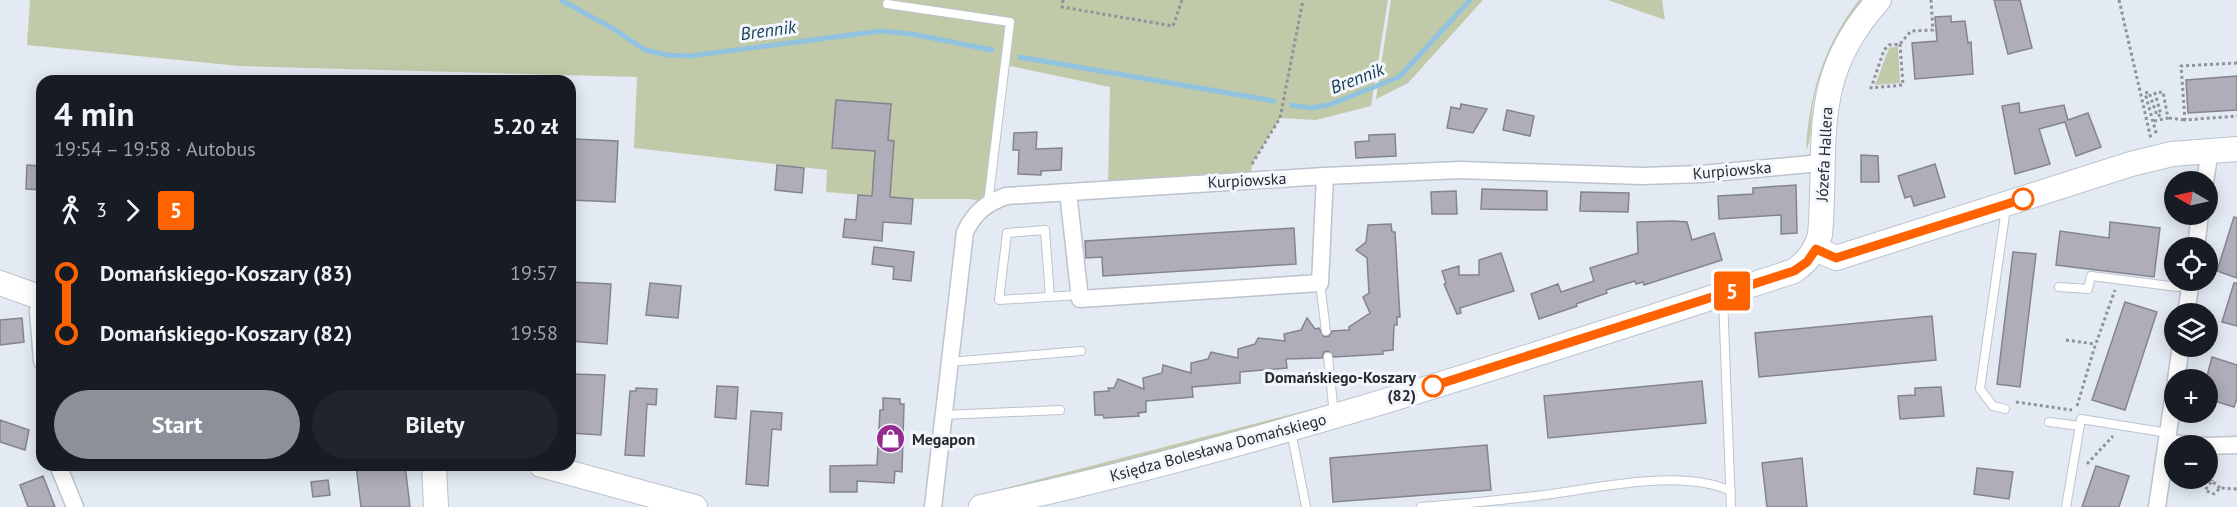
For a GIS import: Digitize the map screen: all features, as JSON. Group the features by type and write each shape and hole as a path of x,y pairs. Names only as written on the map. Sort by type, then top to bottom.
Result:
{"main road":[{"name":"Józefa Hallera","path":"1816,249 1822,219 1821,163 1825,108 1836,68 1857,28 1879,0"},
{"path":"1816,249 1836,258 2132,164 2172,154 2237,149"},
{"name":"Księdza Bolesława Domańskiego","path":"981,507 1182,458 1334,416 1794,271 1807,262 1816,249"},
{"path":"0,283 36,296"},
{"path":"434,471 436,507"},
{"path":"563,471 695,507"}],"street":[{"path":"2207,171 2210,150"},
{"name":"Kurpiowska","path":"988,203 1006,196 1325,176 1461,170 1642,176 1724,172 1821,163"},
{"path":"1068,192 1080,299 1320,283 1325,176"},
{"path":"933,507 965,232 974,214 988,203"},
{"path":"2218,446 2237,445"},
{"path":"2157,507 2164,459"},
{"path":"60,471 75,507"}],"lane":[{"path":"886,4 1010,22 988,203"},
{"path":"2005,409 1993,406 1980,389 2006,204"},
{"path":"1050,297 1045,230 1007,233 999,300 1050,297 1079,295"},
{"path":"2059,287 2088,289 2091,276 2164,282"},
{"path":"1320,283 1326,331"},
{"path":"1723,293 1731,507"},
{"path":"949,362 1081,351"},
{"path":"1329,357 1334,416"},
{"path":"942,416 1060,410"},
{"path":"2066,507 2081,419 2122,426 2164,437"},
{"path":"2049,422 2080,426"},
{"path":"1290,429 1306,507"},
{"path":"1421,507 1488,502 1652,482 1712,483 1731,491"}],"path":[{"path":"1064,0 1062,7 1173,26 1182,0"},
{"path":"1249,181 1253,162 1280,118 1303,0"},
{"path":"1899,44 1903,85 1871,88 1884,50 1889,45 1899,44 1911,31 1933,30 1931,0"},
{"path":"2120,0 2151,142"},
{"path":"2185,120 2181,66 2237,63"},
{"path":"2158,141 2145,93 2149,92 2157,116 2161,115 2155,93 2163,92 2168,118"},
{"path":"2154,121 2168,118 2185,120 2237,116"},
{"path":"2075,410 2080,401 2095,344 2114,292 2117,288 2124,287"},
{"path":"2066,340 2095,344"},
{"path":"2031,404 2039,405"},
{"path":"2070,481 2122,426"},
{"path":"2220,488 2214,494 2205,490 2212,481 2220,488 2237,489"}],"green space":[{"path":"30,0 1388,0 1371,106 1316,120 1280,118 1253,162 1249,181 1108,188 1110,87 1005,65 988,203 970,199 913,199 826,192 827,170 634,148 637,77 239,66 27,45"},
{"path":"1391,0 1483,0 1408,83 1376,99"},
{"path":"1608,0 1662,0 1665,20"},
{"path":"1859,0 1862,0 1838,36 1820,76 1813,104 1810,140 1806,150 1811,109 1820,71 1836,35"},
{"path":"1898,46 1900,83 1875,85 1889,48"},
{"path":"1320,407 1314,413 979,499 978,495"}],"building":[{"path":"1994,0 2020,0 2032,48 2008,54"},
{"path":"1951,16 1951,22 1965,21 1968,43 1971,42 1973,74 1915,79 1912,43 1937,41 1935,17"},
{"path":"2237,76 2237,110 2188,113 2186,80"},
{"path":"836,100 891,104 888,140 894,141 890,197 913,199 911,224 883,222 882,241 843,237 845,219 856,220 858,195 872,196 875,151 832,148"},
{"path":"2019,103 2020,113 2064,105 2068,120 2088,113 2101,147 2076,156 2065,122 2039,129 2050,164 2015,174 2002,106"},
{"path":"1461,104 1487,109 1473,133 1447,128 1451,107 1460,109"},
{"path":"1507,110 1534,116 1530,136 1503,130"},
{"path":"1037,132 1036,149 1062,148 1061,170 1041,171 1041,175 1018,174 1019,150 1013,150 1014,133"},
{"path":"1395,134 1396,156 1356,158 1355,142 1369,141 1369,135"},
{"path":"576,139 618,141 615,202 576,200"},
{"path":"1861,155 1878,156 1879,182 1861,182"},
{"path":"1935,164 1945,197 1914,206 1911,196 1905,198 1898,176"},
{"path":"27,165 36,166 36,190 26,189"},
{"path":"777,165 804,168 802,193 775,190"},
{"path":"1796,185 1797,233 1781,234 1781,215 1719,219 1718,196 1753,194 1753,188"},
{"path":"1482,189 1547,191 1547,210 1481,209"},
{"path":"1456,191 1457,214 1432,214 1431,192"},
{"path":"1581,192 1629,193 1628,212 1580,211"},
{"path":"2234,217 2237,218 2237,278 2218,271"},
{"path":"1637,222 1687,222 1692,240 1714,233 1722,260 1644,285 1643,282 1636,284 1635,281 1606,290 1607,293 1576,304 1577,306 1539,319 1531,294 1558,284 1561,292 1594,281 1590,268 1638,253"},
{"path":"2110,222 2160,228 2154,277 2056,265 2060,231 2109,238"},
{"path":"1391,224 1392,232 1395,232 1400,317 1397,317 1397,325 1394,325 1393,350 1383,351 1383,354 1334,357 1328,351 1324,352 1322,358 1286,359 1287,368 1240,372 1240,383 1192,387 1193,397 1146,401 1146,412 1138,413 1139,416 1104,418 1103,415 1095,415 1094,392 1109,391 1108,388 1114,388 1118,379 1144,389 1143,378 1162,373 1163,365 1191,373 1191,363 1208,359 1211,352 1238,358 1238,349 1255,344 1258,338 1285,341 1284,334 1301,330 1307,318 1315,329 1319,328 1324,337 1329,336 1332,331 1349,330 1349,327 1370,313 1363,297 1369,293 1367,258 1356,250 1366,242 1368,225"},
{"path":"1294,228 1296,264 1103,276 1102,257 1086,258 1085,241"},
{"path":"874,247 914,252 911,281 893,279 894,267 872,264"},
{"path":"2013,252 2036,254 2020,387 1997,384"},
{"path":"1501,253 1514,291 1460,308 1461,313 1457,314 1444,284 1446,283 1442,271 1459,266 1459,275 1479,275 1479,260"},
{"path":"576,282 611,284 607,344 576,341"},
{"path":"650,283 681,286 678,318 646,315"},
{"path":"2234,283 2237,283 2237,326 2222,322"},
{"path":"2125,302 2157,312 2125,410 2092,400"},
{"path":"1932,316 1936,360 1759,377 1755,333"},
{"path":"22,318 24,342 0,345 0,320"},
{"path":"2212,357 2237,365 2237,398 2234,407 2218,402 2218,369 2209,369"},
{"path":"576,374 605,375 601,435 576,433"},
{"path":"1702,381 1706,423 1548,438 1544,396"},
{"path":"717,386 738,387 736,419 715,417"},
{"path":"1941,387 1944,416 1900,419 1898,396 1915,395 1915,388"},
{"path":"636,388 657,389 656,405 647,404 644,456 625,455 630,391 636,391"},
{"path":"883,398 900,399 900,404 904,404 902,472 895,471 894,483 857,481 857,492 830,492 830,466 877,465 880,410 883,410"},
{"path":"751,411 782,413 781,430 772,429 768,486 746,484"},
{"path":"0,420 29,430 25,450 0,442"},
{"path":"1487,445 1491,490 1333,502 1330,458"},
{"path":"1802,458 1807,507 1767,507 1762,463"},
{"path":"2096,466 2129,476 2119,507 2082,507"},
{"path":"1977,468 2013,472 2009,499 1974,494"},
{"path":"357,471 406,471 410,507 361,507"},
{"path":"43,476 55,507 28,507 20,485"},
{"path":"328,480 330,495 313,497 311,482"}],"waterway":[{"name":"Brennik","path":"561,0 612,28 645,50 667,55 690,56 881,31 912,34 992,50"},
{"name":"Brennik","path":"1292,105 1311,108 1329,105 1399,77 1470,0"},
{"name":"Brennik","path":"1020,57 1274,101"}],"bus line":[{"name":"5","path":"1433,386 1794,271 1807,262 1816,249 1836,258 2023,199"}],"place":[{"name":"Domańskiego-Koszary (82)","path":"1433,386"},
{"name":"Megapon","path":"891,439"}]}
